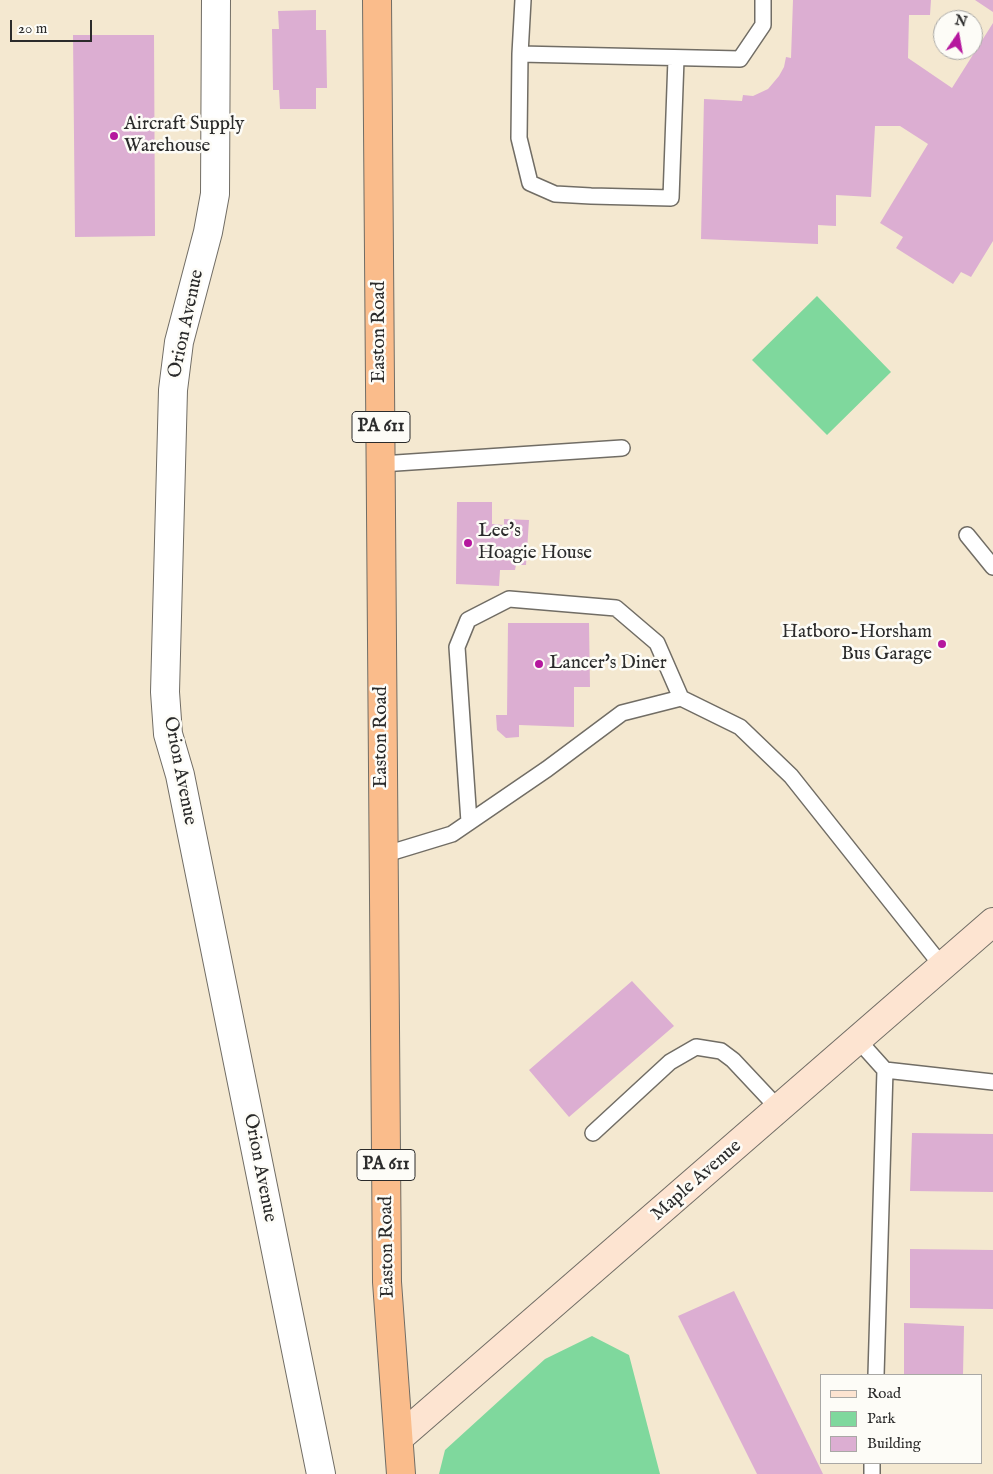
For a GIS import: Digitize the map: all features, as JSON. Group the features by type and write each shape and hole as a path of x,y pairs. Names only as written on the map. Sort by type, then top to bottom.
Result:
{"highway":[{"name":"Easton Road","path":"377,0 387,1282 401,1474"}],"street":[{"name":"Orion Avenue","path":"216,0 215,194 208,232 179,342 172,390 165,692 168,734 184,794 321,1474"},
{"name":"Maple Avenue","path":"399,1438 993,922"}],"lane":[{"path":"523,0 520,54 520,138 530,183 555,194 671,198 676,58"},
{"path":"520,54 740,59 763,25 763,0"},
{"path":"381,464 622,448"},
{"path":"967,535 993,566"},
{"path":"469,822 457,647 468,620 509,599 616,608 657,643 681,698 740,727 791,776 942,966"},
{"path":"383,855 452,834 547,769 622,713 681,698"},
{"path":"858,1040 885,1070 993,1082"},
{"path":"593,1133 670,1062 696,1047 721,1051 733,1060 779,1109"},
{"path":"876,1374 885,1070"}],"green space":[{"path":"817,296 891,372 827,435 752,360"},
{"path":"592,1336 629,1355 660,1474 439,1474 445,1450 545,1359"}],"building":[{"path":"793,0 931,0 930,15 909,15 908,58 952,88 970,60 983,60 983,39 993,23 993,241 971,277 961,272 953,284 896,248 903,237 880,223 928,144 900,126 875,126 871,197 836,195 836,226 818,225 818,244 701,239 704,99 742,101 743,95 753,96 768,89 779,76 784,67 786,57 791,58"},
{"path":"975,0 993,0 993,12"},
{"path":"316,10 316,30 326,30 327,88 316,88 316,109 280,109 279,90 273,90 272,29 279,29 278,11"},
{"name":"Aircraft Supply Warehouse","path":"73,35 154,35 155,236 75,237"},
{"path":"457,502 492,502 492,524 504,525 504,519 529,520 526,565 516,565 515,570 500,570 499,586 456,584"},
{"path":"508,623 589,623 590,687 574,687 574,727 519,725 519,737 506,738 497,730 496,715 507,715"},
{"path":"632,981 674,1026 569,1117 529,1070"},
{"path":"912,1133 993,1134 993,1192 910,1191"},
{"path":"910,1249 993,1250 993,1309 910,1308"},
{"path":"734,1291 823,1474 757,1474 678,1316"},
{"path":"904,1323 964,1326 963,1374 904,1374"}],"place":[{"name":"Aircraft Supply Warehouse","path":"114,136"},
{"name":"Lee's Hoagie House","path":"468,543"},
{"name":"Hatboro-Horsham Bus Garage","path":"942,644"},
{"name":"Lancer's Diner","path":"539,664"}]}
